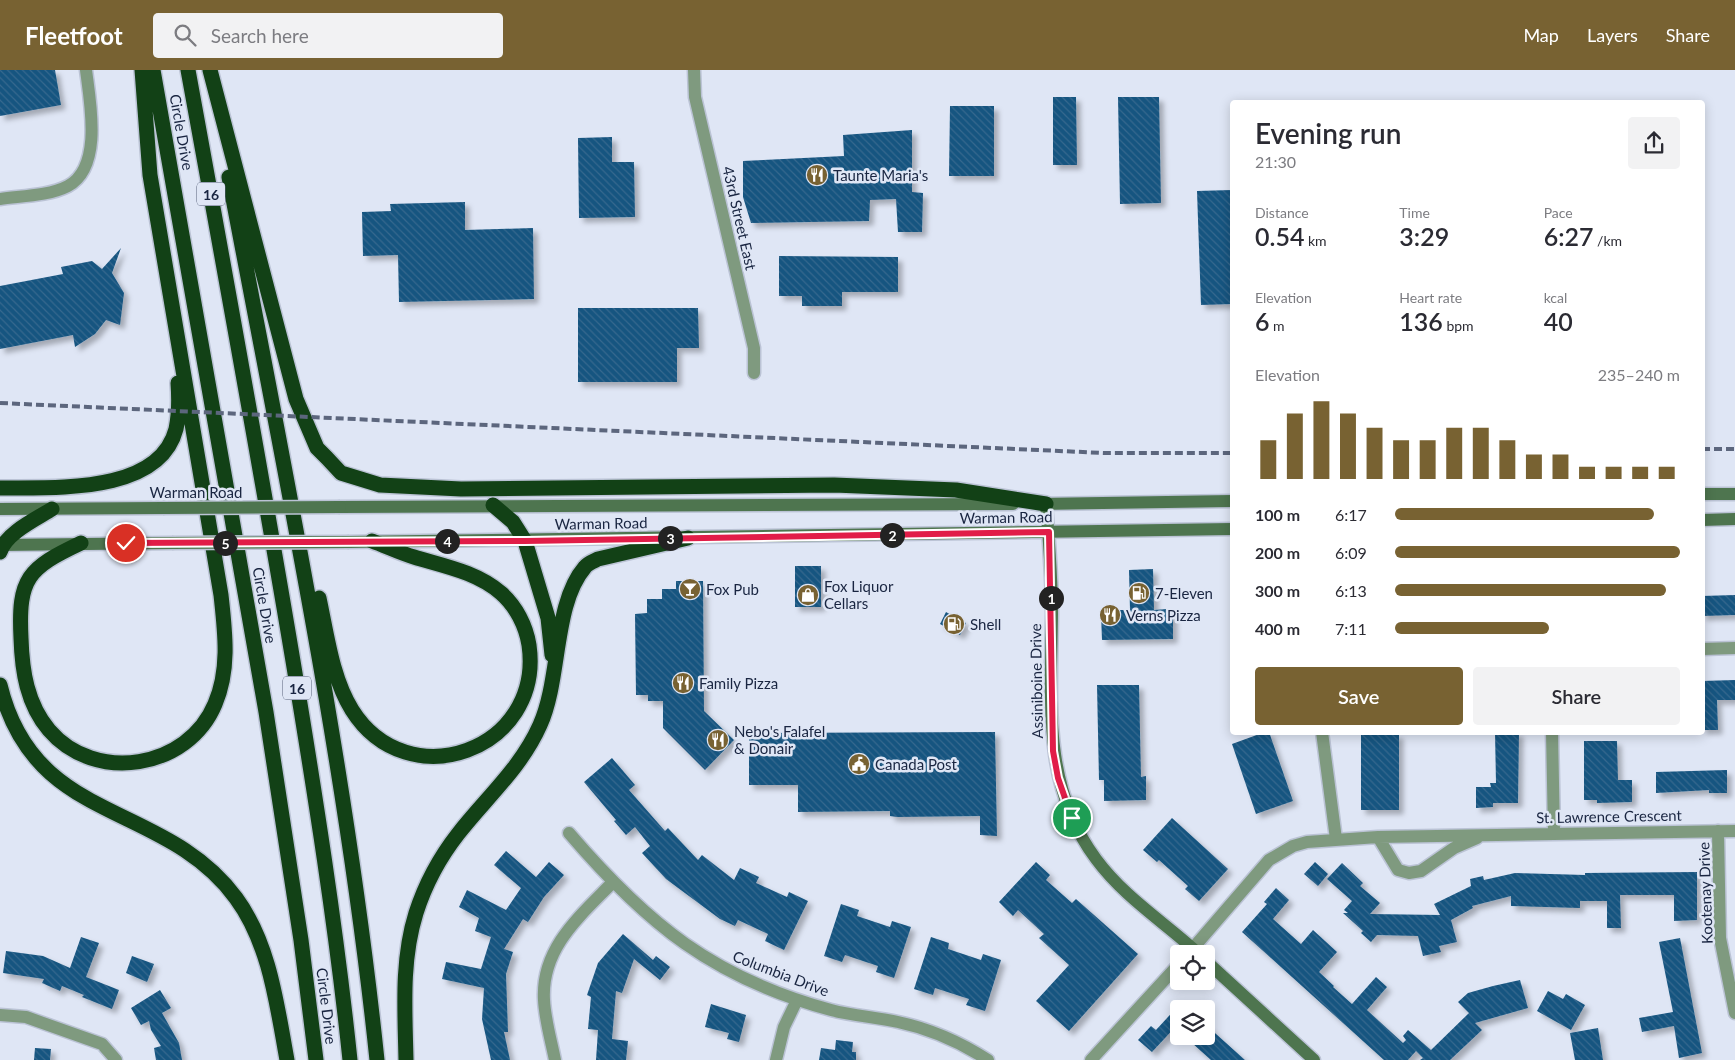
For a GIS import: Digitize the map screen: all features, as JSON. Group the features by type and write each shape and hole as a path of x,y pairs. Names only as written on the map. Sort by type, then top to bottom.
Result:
{"highway":[{"path":"81,543 40,564 31,574 24,588 21,609 21,653 29,695 38,716 54,736 75,752 90,759 113,763 134,762 154,759 170,753 192,736 211,713 220,688 226,646 221,596 150,174 142,70"},
{"name":"Circle Drive","path":"153,70 266,712 301,940 316,1060"},
{"name":"Circle Drive","path":"188,70 275,557 316,800 336,938 350,1060"},
{"path":"209,70 309,596 370,992 377,1060"},
{"path":"209,70 296,399 317,448 341,473 380,485 460,489 834,485 956,490 1046,504"},
{"path":"0,488 102,484 120,480 148,466 167,446 176,429 178,391 176,334"},
{"path":"267,380 336,670 352,709 371,733 382,741 406,752 431,757 446,756 461,754 484,744 510,720 518,709 528,683 530,654 526,634 518,614 501,593 477,578 372,541"},
{"path":"493,505 513,522 525,541 548,618 552,647 553,682"},
{"path":"1,547 22,528 52,509"},
{"path":"406,1060 405,970 416,914 427,884 458,834 501,785 530,745 549,704 566,605 573,588 586,565 598,559 688,538"},
{"path":"0,685 12,722 22,742 51,775 82,797 184,849 213,872 237,899 256,933 264,954 287,1060"}],"main road":[{"path":"1705,494 1735,494"},
{"name":"Warman Road","path":"0,509 1230,502"},
{"name":"Assiniboine Drive","path":"1046,504 1049,532 1053,742 1058,778 1064,799 1077,831 1096,859 1123,891 1185,945"},
{"path":"1705,520 1735,519"},
{"name":"Warman Road","path":"1,547 81,543 525,541 1230,529"},
{"path":"1215,969 1314,1060"}],"street":[{"path":"0,199 57,190 76,180 84,170 92,134 86,70"},
{"name":"43rd Street East","path":"694,70 695,98 754,348 754,373"},
{"path":"1705,649 1735,648"},
{"path":"1322,735 1336,839"},
{"path":"1552,735 1554,833"},
{"name":"Kootenay Drive","path":"1718,831 1720,938 1735,1013"},
{"name":"St. Lawrence Crescent","path":"1199,945 1269,860 1292,846 1307,842 1378,837 1735,831"},
{"name":"Columbia Drive","path":"569,833 612,882 661,927 708,961 767,989 797,1000 832,1011 898,1022 932,1032 966,1046 988,1060"},
{"name":"St. Lawrence Crescent","path":"1378,837 1398,870 1409,873 1421,871 1454,848 1483,835"},
{"path":"555,1060 544,1000 546,972 551,956 565,932 612,882"},
{"path":"1091,1060 1170,974"},
{"path":"776,1060 784,1027 797,1000"},
{"path":"0,1015 26,1017 102,1044 116,1060"}],"building":[{"path":"0,70 55,70 61,105 0,116"},
{"path":"1053,97 1076,97 1077,165 1053,165"},
{"path":"1118,97 1159,97 1161,203 1120,204"},
{"path":"950,106 994,106 994,176 949,176"},
{"path":"912,130 912,192 923,193 922,232 898,232 896,199 870,200 869,221 751,223 743,197 743,161 844,156 843,135"},
{"path":"612,137 612,162 634,162 635,217 579,218 578,138"},
{"path":"1230,190 1230,304 1201,305 1197,191"},
{"path":"465,202 465,230 533,228 534,299 399,302 398,255 363,256 362,212 391,211 390,204"},
{"path":"121,248 112,273 124,293 120,325 106,320 95,334 75,347 73,335 0,349 0,286 63,274 61,267 92,261 102,269"},
{"path":"779,256 898,257 898,292 842,292 842,306 802,306 802,296 779,296"},
{"path":"578,308 698,308 699,348 677,348 677,382 578,382"},
{"name":"Fox Liquor Cellars","path":"795,566 821,566 821,607 795,607"},
{"path":"1153,569 1154,610 1167,609 1169,613 1173,613 1173,639 1102,640 1101,614 1104,614 1105,610 1130,610 1129,570"},
{"path":"676,581 703,581 704,711 734,740 705,770 663,728 663,701 648,701 648,695 636,695 635,614 647,613 647,599 662,599 662,589 676,589"},
{"path":"1735,595 1735,615 1705,616 1705,596"},
{"path":"946,612 966,623 960,635 940,624"},
{"path":"1735,680 1735,700 1717,700 1718,730 1705,730 1705,681"},
{"path":"1097,685 1139,685 1141,777 1146,776 1146,800 1104,801 1104,780 1099,780"},
{"path":"995,732 997,836 980,835 980,816 897,817 890,816 890,811 798,812 798,785 749,785 749,733"},
{"path":"1257,735 1270,735 1293,801 1256,814 1232,744"},
{"path":"1361,735 1399,735 1399,810 1361,810"},
{"path":"1495,735 1519,735 1518,803 1493,803 1493,807 1476,808 1476,787 1491,787 1490,783 1496,783"},
{"path":"1584,741 1617,741 1618,780 1632,780 1632,802 1597,803 1597,800 1584,800"},
{"path":"612,758 635,785 629,790 665,831 668,828 698,860 702,855 734,880 740,868 759,877 756,883 787,897 789,892 808,901 784,950 765,941 768,934 738,920 735,926 720,919 666,879 642,853 650,846 635,827 626,835 584,782"},
{"path":"1727,770 1727,793 1709,793 1709,790 1656,793 1656,772"},
{"path":"1172,818 1228,869 1199,901 1185,889 1188,886 1159,860 1157,862 1143,850"},
{"path":"506,851 536,877 549,862 564,875 544,897 528,922 523,919 504,949 513,952 506,974 508,1032 504,1032 510,1060 491,1060 482,1019 484,988 442,979 446,962 481,969 491,937 475,931 479,918 459,907 467,890 506,910 521,888 494,865"},
{"path":"1036,862 1050,875 1046,880 1072,903 1076,899 1138,954 1069,1031 1036,1001 1069,965 1039,938 1044,934 1018,910 1013,916 999,902"},
{"path":"1315,862 1328,874 1318,886 1304,874"},
{"path":"1342,863 1363,883 1360,886 1380,903 1370,914 1440,915 1434,904 1471,886 1470,879 1483,876 1484,880 1515,873 1585,875 1585,873 1697,872 1697,920 1674,921 1674,895 1620,895 1621,928 1607,928 1607,901 1580,901 1580,908 1511,906 1511,896 1472,906 1473,908 1451,920 1457,942 1439,946 1441,952 1423,956 1418,936 1377,935 1371,942 1361,933 1363,931 1343,913 1348,913 1344,910 1352,901 1327,879"},
{"path":"1276,888 1289,900 1273,919 1301,944 1313,930 1337,952 1319,972 1352,1004 1376,977 1387,987 1367,1010 1403,1043 1406,1040 1403,1036 1408,1030 1431,1050 1469,1013 1458,1002 1468,993 1493,986 1520,980 1528,1008 1475,1023 1482,1030 1450,1060 1420,1060 1423,1058 1416,1051 1408,1060 1384,1060 1242,932 1267,904 1264,902"},
{"path":"841,904 859,910 857,916 890,927 892,921 911,927 894,978 876,972 878,966 845,955 842,962 824,956"},
{"path":"623,934 653,960 656,956 670,967 660,980 634,959 622,993 616,991 612,1039 628,1041 626,1060 596,1060 598,1030 588,1029 591,997 587,995 598,963"},
{"path":"81,937 99,943 86,977 119,990 112,1009 82,997 84,995 62,986 60,991 42,983 44,979 3,973 6,951 43,956 70,968"},
{"path":"931,937 949,943 948,949 981,960 983,954 1001,960 985,1011 966,1005 969,999 935,988 933,995 914,989"},
{"path":"1680,938 1702,1053 1679,1058 1674,1026 1642,1032 1639,1018 1673,1012 1659,942"},
{"path":"132,956 154,964 147,982 126,973"},
{"path":"160,990 171,1008 162,1013 179,1043 182,1060 156,1060 154,1048 161,1046 151,1030 149,1021 141,1025 131,1008"},
{"path":"1548,991 1563,999 1566,994 1585,1005 1571,1030 1537,1011"},
{"path":"711,1004 746,1015 739,1042 727,1039 729,1033 705,1027"},
{"path":"1170,1015 1170,1033 1152,1052 1138,1040 1151,1026 1156,1030"},
{"path":"1598,1028 1603,1060 1575,1060 1570,1033"},
{"path":"1215,1033 1245,1060 1211,1060 1194,1045 1215,1045"},
{"path":"836,1040 853,1042 852,1052 856,1052 856,1060 819,1060 821,1048 835,1050"},
{"path":"35,1048 51,1049 50,1060 34,1060"}],"railway":[{"path":"0,403 1104,453 1230,453"},
{"path":"1705,449 1735,449"}],"place":[{"name":"Taunte Maria's","path":"817,175"},
{"name":"Fox Pub","path":"690,589"},
{"name":"7-Eleven","path":"1139,593"},
{"name":"Fox Liquor Cellars","path":"808,595"},
{"name":"Verns Pizza","path":"1110,615"},
{"name":"Shell","path":"954,624"},
{"name":"Family Pizza","path":"683,683"},
{"name":"Nebo's Falafel & Donair","path":"718,740"},
{"name":"Canada Post","path":"859,764"}],"route":[{"path":"126,543 525,541 1049,532 1052,612 1051,715 1053,751 1058,778 1072,818"}]}
